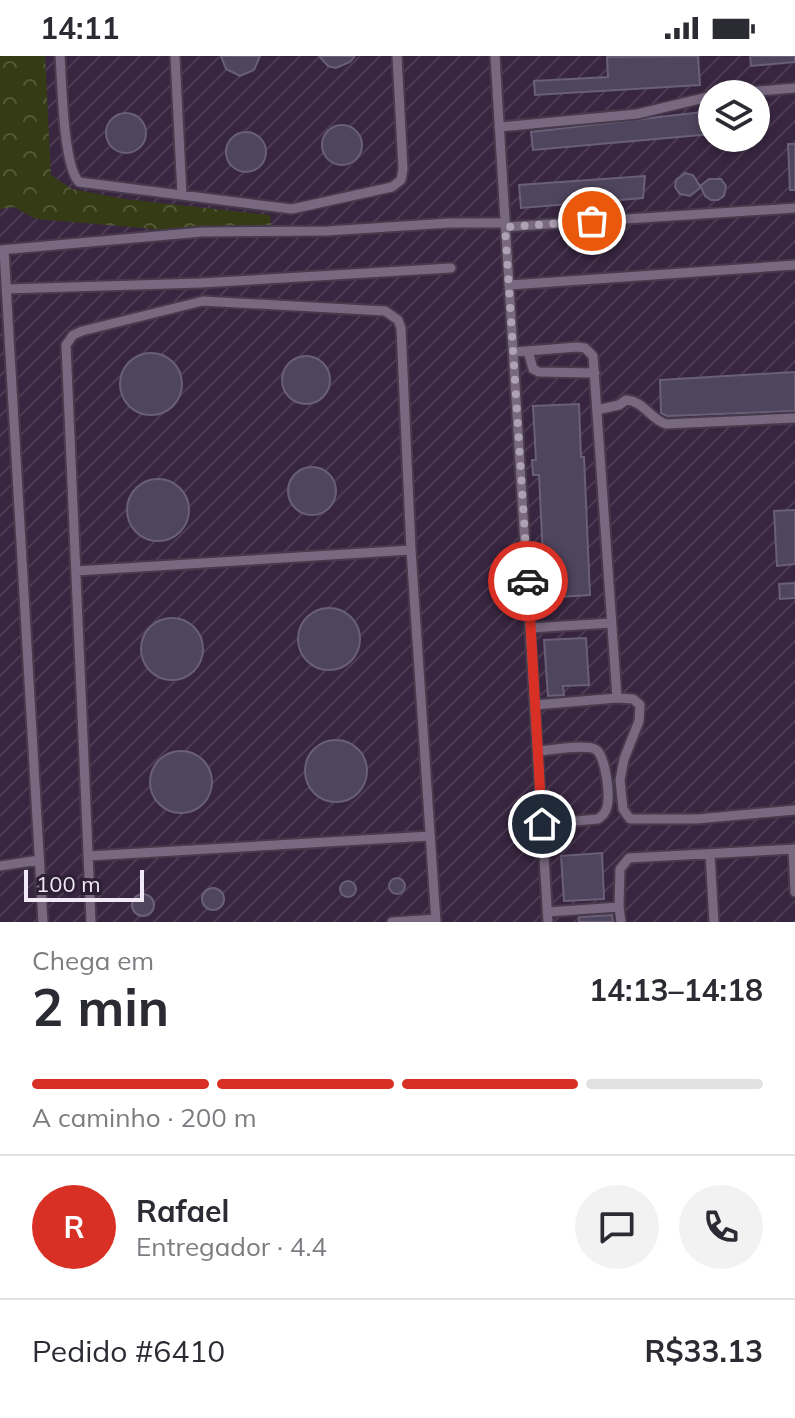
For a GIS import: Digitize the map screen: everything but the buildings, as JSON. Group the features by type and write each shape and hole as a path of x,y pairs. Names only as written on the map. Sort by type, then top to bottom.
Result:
{"lane":[{"path":"60,56 64,119 75,178 86,184 292,209 392,187 401,180 397,56"},
{"path":"175,56 182,195"},
{"path":"495,56 502,227 509,270 548,917 619,907"},
{"path":"770,90 795,88"},
{"path":"499,127 637,114 698,99"},
{"path":"43,922 2,253 202,232 461,223 502,227 795,208"},
{"path":"292,209 295,231"},
{"path":"510,285 795,265"},
{"path":"6,285 201,283 451,268"},
{"path":"201,283 203,301"},
{"path":"91,922 66,362 69,339 82,331 203,301 385,311 398,320 401,328 411,550 436,921 392,922"},
{"path":"514,352 585,348 593,356 617,698"},
{"path":"528,351 533,369 539,372 595,373"},
{"path":"597,410 634,400 657,421 666,424 795,418"},
{"path":"76,571 411,550"},
{"path":"530,628 611,623"},
{"path":"535,705 617,698 633,699 640,705 639,721 621,769 620,780 623,809 630,819 697,819 795,810"},
{"path":"538,751 590,747 599,751 604,758 608,803 605,813 598,819 542,824"},
{"path":"88,856 430,836"},
{"path":"621,922 620,869 629,858 794,849 795,892"},
{"path":"710,854 714,922"},
{"path":"0,866 39,860"}],"shaded area":[{"path":"0,56 795,56 795,922 0,922"}],"green space":[{"path":"0,56 45,56 51,175 72,189 125,199 270,215 271,225 167,230 36,219 14,207 0,209"}],"way so far":[{"path":"528,581 505,227 592,221"}],"route":[{"path":"528,581 542,824"}]}
